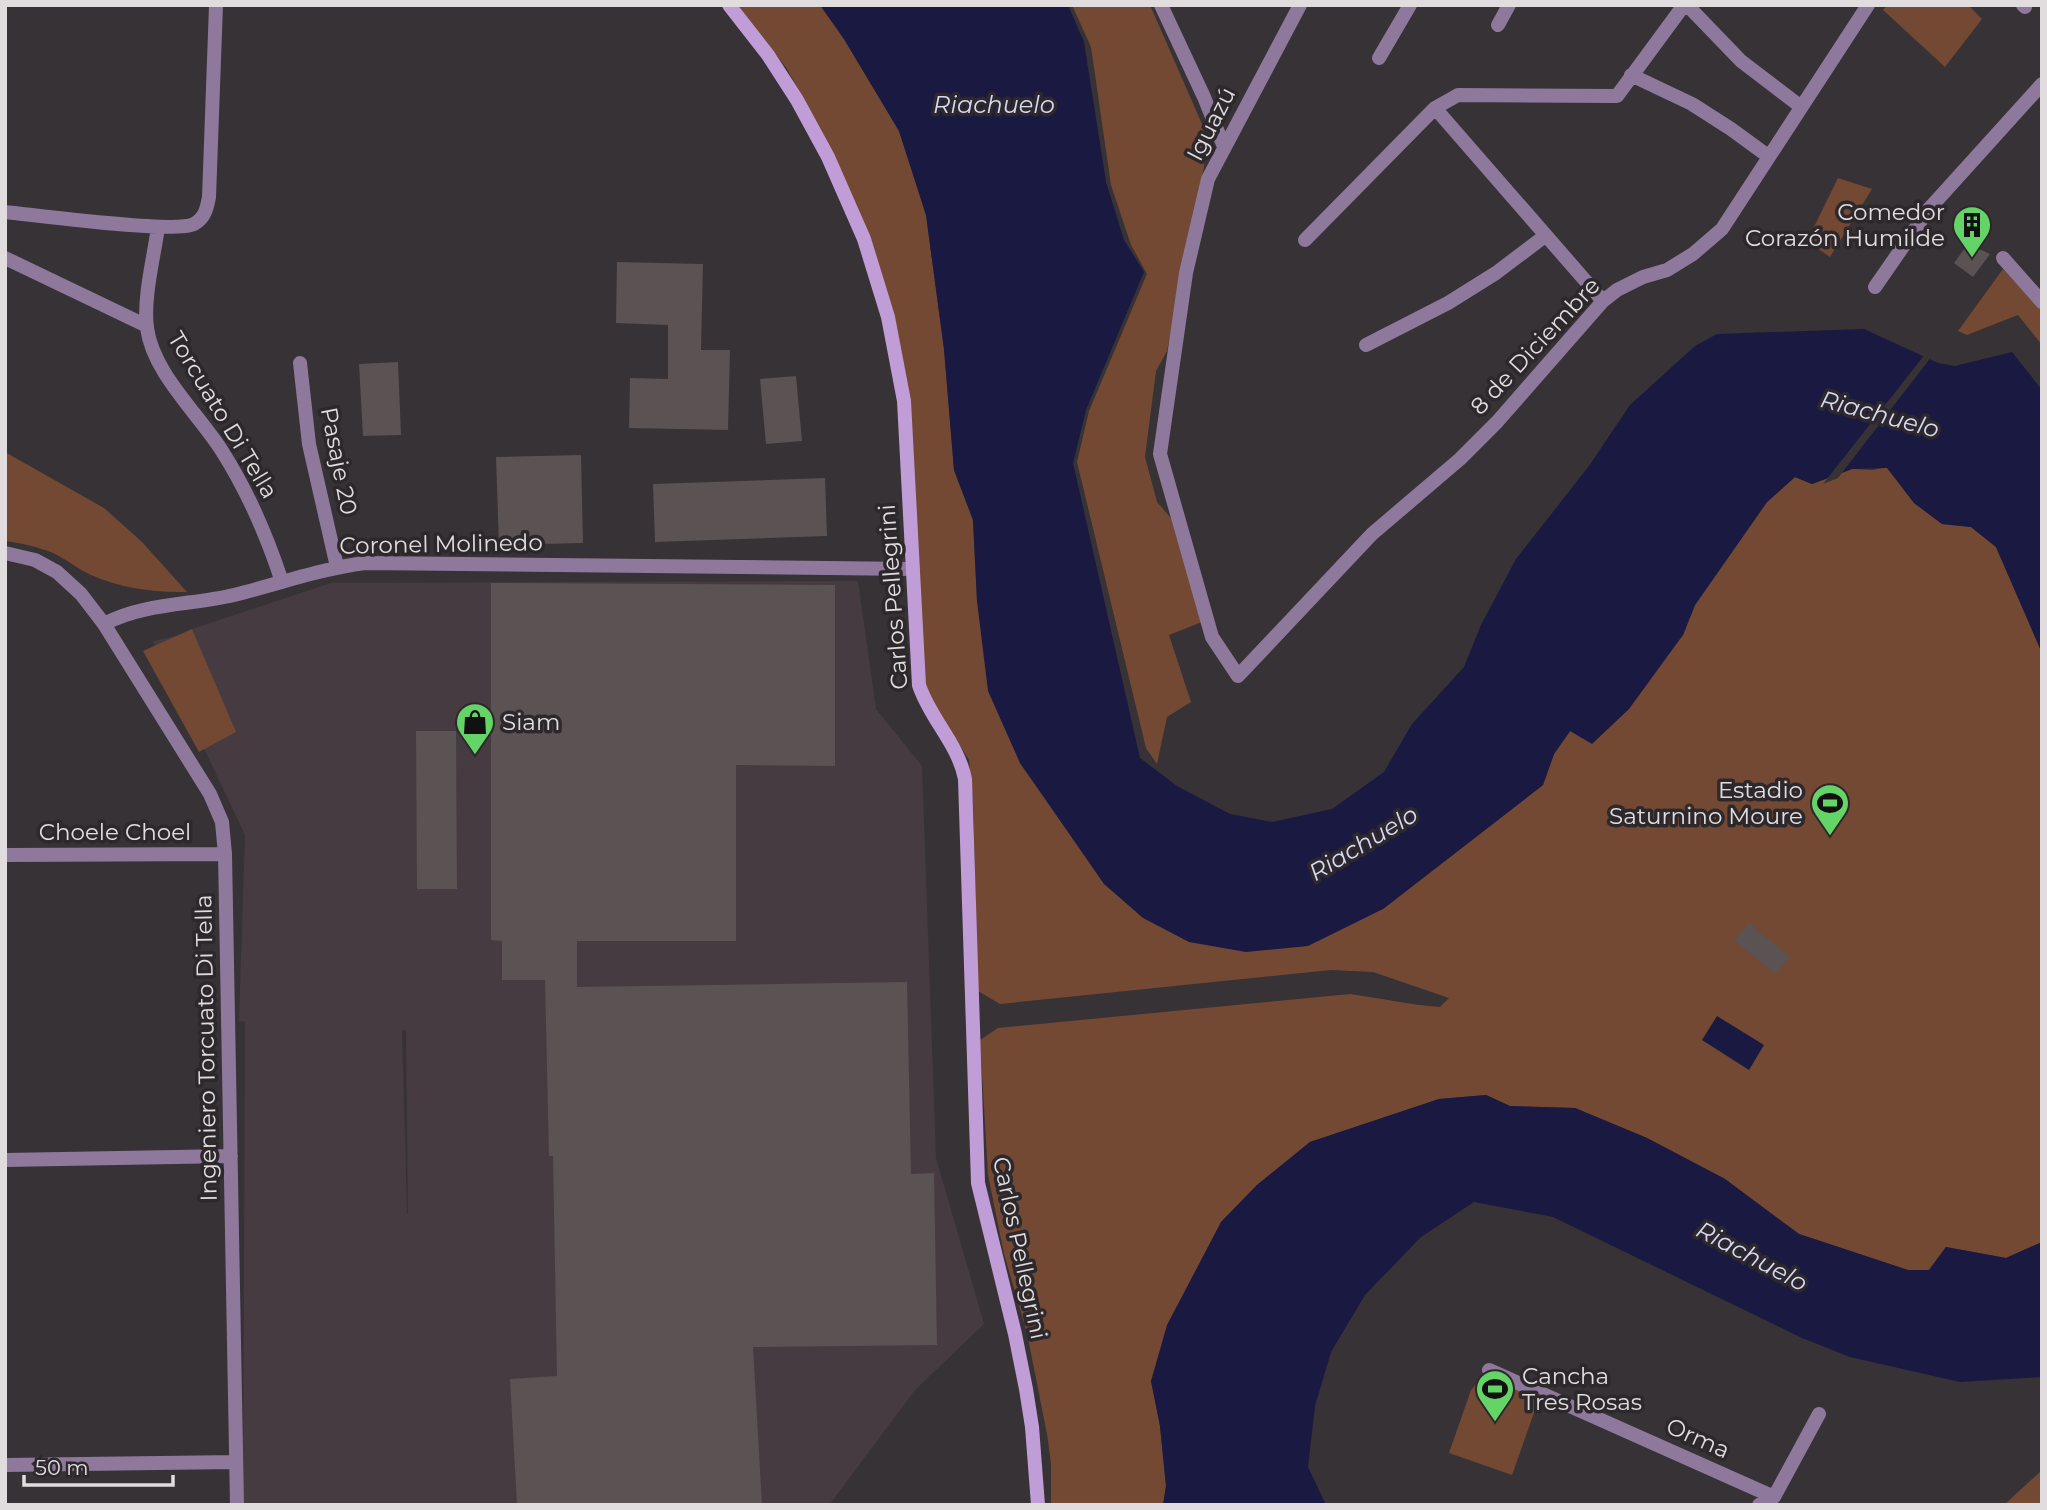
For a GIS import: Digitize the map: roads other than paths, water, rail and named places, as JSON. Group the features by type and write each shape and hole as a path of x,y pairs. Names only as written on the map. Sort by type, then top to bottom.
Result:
{"street":[{"path":"5,212 158,227 184,227 195,223 207,209 209,197 216,5"},
{"name":"Carlos Pellegrini","path":"729,5 768,55 797,100 828,158 864,239 888,317 904,401 919,685 923,700 961,760 965,779 978,1183 1026,1389 1038,1505"},
{"path":"1161,5 1224,147"},
{"name":"Iguazú","path":"1238,676 1212,637 1160,454 1186,273 1208,179 1300,5"},
{"path":"1379,58 1410,5"},
{"path":"1498,25 1509,5"},
{"path":"1305,240 1435,108 1458,95 1617,96 1685,5 1741,61 1800,106"},
{"name":"8 de Diciembre","path":"1238,676 1372,534 1460,459 1497,422 1603,301 1617,290 1643,277 1667,270 1693,254 1722,229 1868,5"},
{"path":"1631,75 1692,104 1768,156"},
{"path":"1875,287 1930,209 2042,85"},
{"path":"1435,108 1603,301"},
{"name":"Torcuato Di Tella","path":"158,227 147,307 151,345 159,363 214,440 243,488 270,544 282,582"},
{"path":"1366,345 1448,303 1496,273 1545,236"},
{"path":"5,258 147,326"},
{"path":"2003,258 2042,302"},
{"name":"Pasaje 20","path":"300,363 309,444 337,567"},
{"path":"5,553 35,560 57,572 81,594 104,624"},
{"name":"Coronel Molinedo","path":"104,624 128,613 197,603 337,567 365,563 913,569"},
{"name":"Ingeniero Torcuato Di Tella","path":"104,624 218,809 222,822 225,854 237,1505"},
{"name":"Choele Choel","path":"5,855 225,854"},
{"path":"5,1160 230,1156"},
{"name":"Orma","path":"1489,1370 1774,1497"},
{"path":"1759,1505 1774,1497 1819,1414"},
{"path":"5,1465 236,1462"}],"water":[{"name":"Riachuelo","path":"820,5 1068,5 1084,42 1106,182 1124,240 1144,272 1086,410 1073,463 1140,758 1177,786 1230,814 1272,822 1332,809 1384,772 1412,724 1464,667 1481,625 1516,559 1589,466 1630,405 1695,346 1717,334 1864,329 1938,363 1955,366 2012,352 2042,390 2042,653 1996,547 1971,527 1942,524 1914,503 1887,468 1852,469 1812,484 1795,477 1767,502 1695,605 1683,635 1629,709 1592,744 1570,731 1554,754 1543,785 1383,909 1308,946 1246,952 1189,942 1143,918 1104,884 1020,763 988,691 977,601 973,520 954,470 944,349 926,215 899,131 844,39"},
{"path":"1717,1016 1764,1045 1749,1070 1702,1040"},
{"name":"Riachuelo","path":"1486,1095 1510,1106 1575,1108 1647,1138 1725,1179 1799,1234 1908,1270 1929,1270 1946,1247 2006,1258 2042,1242 2042,1377 1960,1382 1850,1357 1802,1338 1553,1217 1474,1202 1421,1237 1365,1295 1331,1352 1315,1406 1308,1467 1326,1505 1163,1505 1166,1486 1160,1426 1151,1381 1167,1325 1221,1222 1257,1185 1310,1142 1439,1099"}],"place":[{"name":"Comedor Corazón Humilde","path":"1972,259"},
{"name":"Siam","path":"475,756"},
{"name":"Estadio Saturnino Moure","path":"1830,837"},
{"name":"Cancha Tres Rosas","path":"1495,1423"}]}
